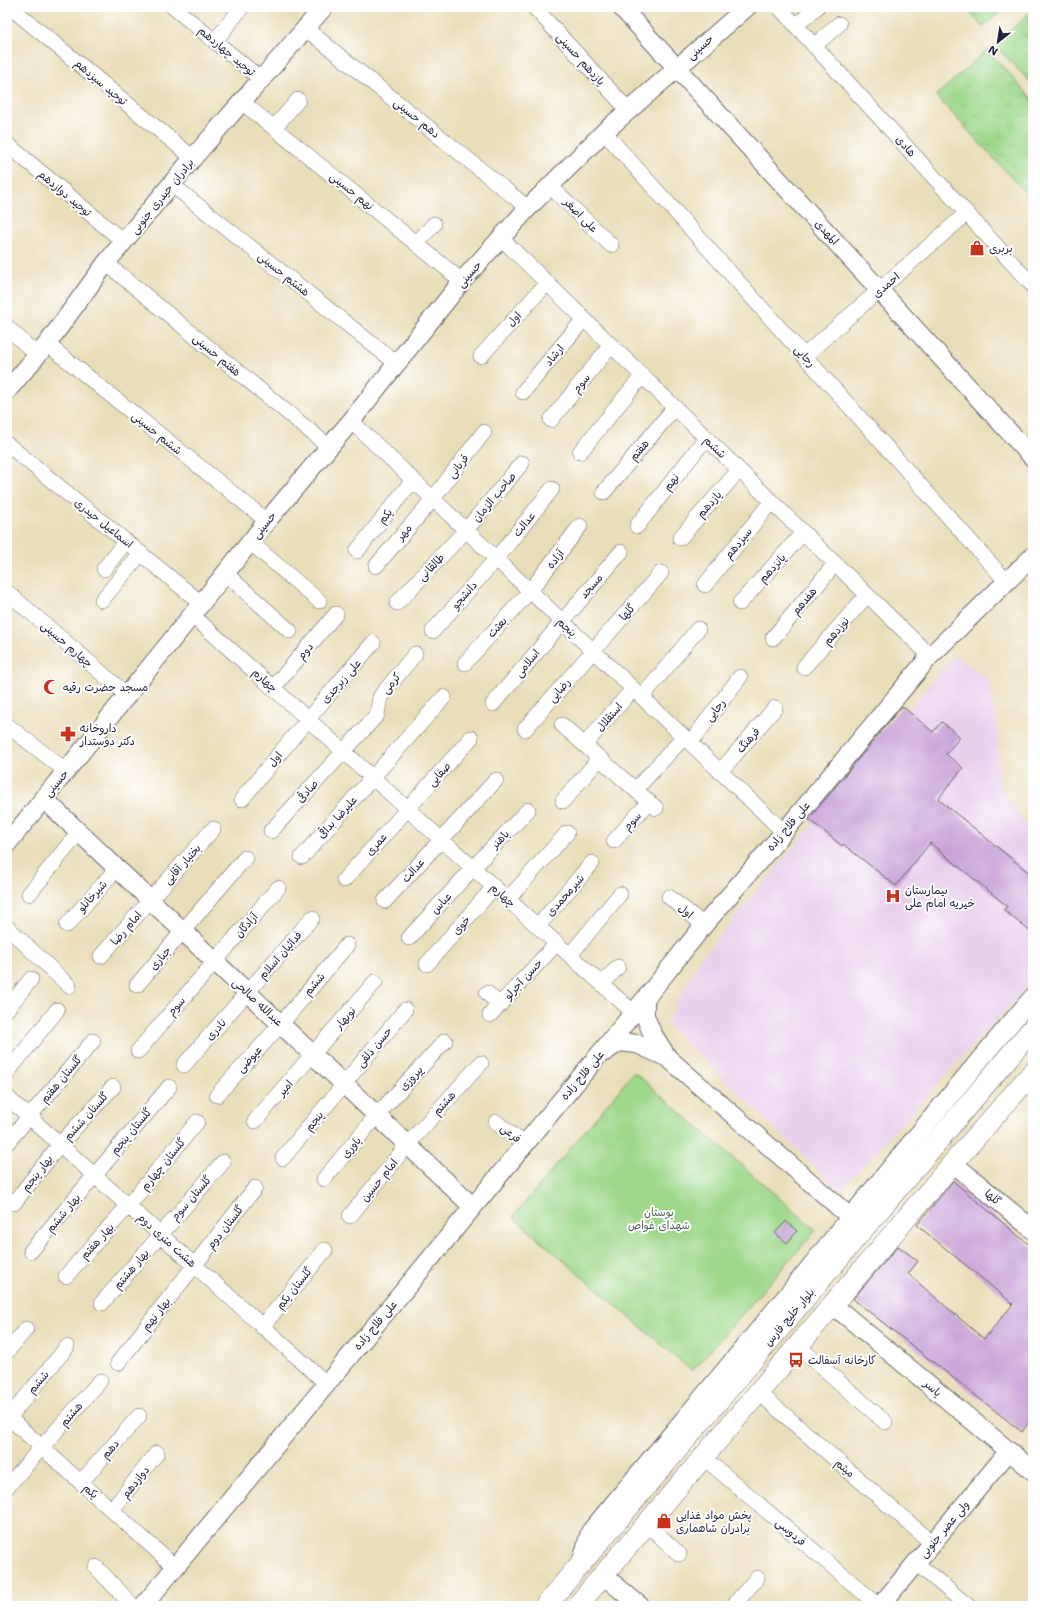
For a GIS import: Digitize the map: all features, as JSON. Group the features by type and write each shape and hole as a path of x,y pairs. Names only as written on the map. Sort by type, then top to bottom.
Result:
{"main road":[{"name":"بلوار خلیج فارس","path":"545,1606 1033,1028"},
{"path":"577,1606 953,1163 1033,1072"}],"street":[{"name":"توحید سیزدهم","path":"10,7 193,158"},
{"name":"توحید چهاردهم","path":"174,7 262,80"},
{"path":"215,41 242,7"},
{"name":"برادران حیدری جنوبی","path":"7,391 42,350 106,263 171,184 324,7"},
{"name":"یازدهم حسینی","path":"534,7 628,110"},
{"name":"المهدی","path":"621,7 1033,458"},
{"name":"حسینی","path":"7,844 226,574 266,521 328,446 351,421 462,281 500,238 604,132 676,67 747,7"},
{"name":"هادی","path":"779,7 1033,286"},
{"path":"796,26 817,7"},
{"path":"814,46 839,24"},
{"name":"دهم حسینی","path":"305,28 528,208"},
{"path":"274,128 298,100"},
{"name":"نهم حسینی","path":"242,102 462,281"},
{"name":"رجایی","path":"604,132 1006,581"},
{"name":"توحید دوازدهم","path":"9,148 124,242"},
{"name":"هشتم حسینی","path":"171,184 396,363"},
{"name":"علی اصغر","path":"550,186 611,245"},
{"name":"احمدی","path":"804,356 967,213"},
{"path":"417,243 434,224"},
{"name":"ششم","path":"500,238 930,656"},
{"name":"هفتم حسینی","path":"106,263 328,446"},
{"name":"اول","path":"480,356 547,283"},
{"name":"ارشاد","path":"524,392 584,318"},
{"name":"ششم حسینی","path":"7,327 42,350 266,521"},
{"name":"سوم","path":"551,420 611,345"},
{"path":"580,452 642,376"},
{"name":"هفتم","path":"604,492 675,408"},
{"name":"پنجم","path":"351,421 784,832"},
{"name":"قربانی","path":"433,499 484,432"},
{"name":"نهم","path":"637,526 706,438"},
{"name":"اسماعیل حیدری","path":"7,444 141,554 197,609"},
{"name":"صاحب الزمان","path":"466,530 522,463"},
{"name":"یازدهم","path":"680,538 739,470"},
{"name":"یکم","path":"357,551 413,480"},
{"name":"عدالت","path":"496,559 552,489"},
{"name":"مهر","path":"376,566 433,499"},
{"name":"سیزدهم","path":"705,585 771,502"},
{"name":"آزاده","path":"530,591 580,526"},
{"name":"طالقانی","path":"396,603 466,530"},
{"name":"پانزدهم","path":"740,603 803,533"},
{"path":"104,568 126,541"},
{"path":"250,542 319,601"},
{"name":"مسجد","path":"561,621 621,552"},
{"path":"102,600 141,554"},
{"name":"علی فلاح زاده","path":"143,1606 634,1013 704,925 784,832 930,656 1033,556"},
{"name":"دانشجو","path":"433,631 496,559"},
{"name":"هفدهم","path":"774,638 835,564"},
{"name":"گلها","path":"592,651 661,572"},
{"path":"226,574 290,631"},
{"name":"بعثت","path":"465,663 530,591"},
{"name":"چهارم حسینی","path":"7,592 127,695"},
{"name":"نوزدهم","path":"804,667 867,595"},
{"name":"چهارم","path":"197,609 273,688 634,1013"},
{"name":"دوم","path":"273,688 336,614"},
{"name":"اسلامی","path":"493,704 561,621"},
{"name":"استقلال","path":"585,744 637,693 698,629"},
{"name":"علی زبرجدی","path":"308,719 374,643"},
{"name":"رضایی","path":"526,729 592,651"},
{"name":"کرمی","path":"344,751 377,715 380,696 415,654"},
{"name":"رجایی","path":"687,740 740,678"},
{"path":"373,777 444,697"},
{"name":"فرهنگ","path":"720,772 775,708"},
{"name":"اول","path":"242,799 308,719"},
{"path":"562,725 636,789 687,740"},
{"path":"7,726 66,771"},
{"name":"صفایی","path":"408,809 471,738"},
{"name":"صادقی","path":"271,831 344,751"},
{"path":"563,801 600,758"},
{"name":"علیرضا بداقی","path":"302,857 373,777"},
{"path":"441,839 496,780"},
{"name":"سوم","path":"614,841 653,805 636,789"},
{"name":"عبدالله صالحی","path":"43,798 474,1206"},
{"name":"عمری","path":"344,880 408,809"},
{"name":"باهنر","path":"473,868 528,810"},
{"name":"بختیار آقایی","path":"151,900 213,829"},
{"path":"29,894 79,832"},
{"path":"508,899 567,833"},
{"name":"عدالت","path":"385,901 441,839"},
{"path":"183,931 245,858"},
{"name":"شیرمحمدی","path":"538,926 592,863"},
{"name":"شیرخانلو","path":"67,925 117,868"},
{"name":"عباس","path":"409,938 473,868"},
{"name":"خوی","path":"427,964 494,887"},
{"name":"آزادگان","path":"215,961 278,888"},
{"path":"570,955 620,894"},
{"name":"اول","path":"669,897 704,925"},
{"name":"امام رضا","path":"101,956 151,900"},
{"name":"فدائیان اسلام","path":"248,992 312,918"},
{"path":"7,927 69,986"},
{"name":"جباری","path":"137,985 183,931"},
{"name":"حسن آجرلو","path":"487,993 495,1010 557,943"},
{"name":"ششم","path":"281,1024 347,945"},
{"name":"سوم","path":"138,1051 215,961"},
{"path":"602,984 618,967"},
{"path":"7,1009 31,979"},
{"name":"نوبهار","path":"314,1055 376,982"},
{"name":"نادری","path":"184,1065 248,992"},
{"path":"582,1561 590,1532 1033,997"},
{"path":"645,999 645,1016 652,1033 668,1058"},
{"path":"7,1073 57,1010"},
{"name":"حسن ذلقی","path":"344,1084 405,1010"},
{"name":"عیوضی","path":"217,1095 281,1024"},
{"name":"گلستان هفتم","path":"7,1143 93,1041"},
{"name":"پیروزی","path":"377,1115 445,1041"},
{"path":"598,1056 619,1042 638,1044 668,1058 850,1217"},
{"name":"امیر","path":"255,1122 314,1055"},
{"name":"هشتم","path":"408,1144 481,1063"},
{"name":"پنجم","path":"283,1158 344,1084"},
{"name":"گلستان ششم","path":"60,1144 112,1087"},
{"name":"گلستان پنجم","path":"94,1175 169,1087"},
{"name":"هشت متری دوم","path":"7,1097 327,1384"},
{"name":"یاوری","path":"324,1179 377,1115"},
{"name":"گلستان چهارم","path":"128,1206 197,1122"},
{"name":"فرعی","path":"496,1122 525,1144"},
{"name":"بهار پنجم","path":"14,1202 60,1144"},
{"name":"امام حسین","path":"350,1216 408,1144"},
{"name":"گلستان سوم","path":"160,1235 223,1162"},
{"name":"گلها","path":"953,1163 1033,1230"},
{"name":"بهار ششم","path":"31,1251 94,1175"},
{"name":"گلستان دوم","path":"194,1265 255,1188"},
{"name":"بهار هفتم","path":"66,1276 128,1206"},
{"name":"بهار هشتم","path":"102,1303 160,1235"},
{"name":"گلستان یکم","path":"262,1327 325,1250"},
{"name":"بهار نهم","path":"118,1363 194,1265"},
{"name":"یاسر","path":"833,1305 1033,1471"},
{"path":"7,1352 26,1329"},
{"path":"798,1346 885,1422"},
{"name":"ششم","path":"8,1418 67,1347"},
{"name":"هشتم","path":"42,1447 100,1381"},
{"name":"میثم","path":"758,1392 932,1543"},
{"name":"دهم","path":"81,1482 139,1416"},
{"name":"یکم","path":"8,1418 175,1567"},
{"path":"7,1487 42,1447"},
{"name":"ولی عصر جنوبی","path":"880,1606 1009,1451"},
{"name":"دوازدهم","path":"112,1510 157,1453"},
{"name":"فردوسی","path":"703,1457 880,1606"},
{"path":"647,1524 679,1554"},
{"path":"916,1563 968,1606"},
{"path":"96,1567 133,1606"},
{"path":"603,1575 640,1606"},
{"path":"733,1606 757,1578"}],"shaded area":[{"name":"بیمارستان خیریه امام علی","path":"954,655 988,678 999,737 999,785 1033,835 1033,980 840,1191 666,1023 702,957"}],"green space":[{"path":"964,7 1005,7 983,27"},
{"path":"1033,10 1033,85 995,45"},
{"path":"987,50 1033,100 1033,190 1028,195 936,96"},
{"name":"بوستان شهدای غواص","path":"634,1072 816,1230 692,1371 513,1217"}],"building":[{"path":"902,706 933,732 942,722 960,737 946,754 963,768 938,799 1033,876 1033,934 1004,910 1007,906 930,843 896,886 843,844 842,846 809,819"},
{"path":"953,1181 1033,1248 1033,1416 1022,1432 853,1299 898,1246 918,1261 908,1274 984,1339 1013,1304 917,1225"},
{"path":"786,1221 797,1231 787,1243 775,1233"}],"place":[{"name":"بربری","path":"977,248"},
{"name":"مسجد حضرت رقیه","path":"51,687"},
{"name":"داروخانه دکتر دوستدار","path":"68,734"},
{"name":"بیمارستان خیریه امام علی","path":"893,896"},
{"name":"کارخانه آسفالت","path":"796,1360"},
{"name":"پخش مواد غذایی برادران شاهماری","path":"664,1521"}]}
